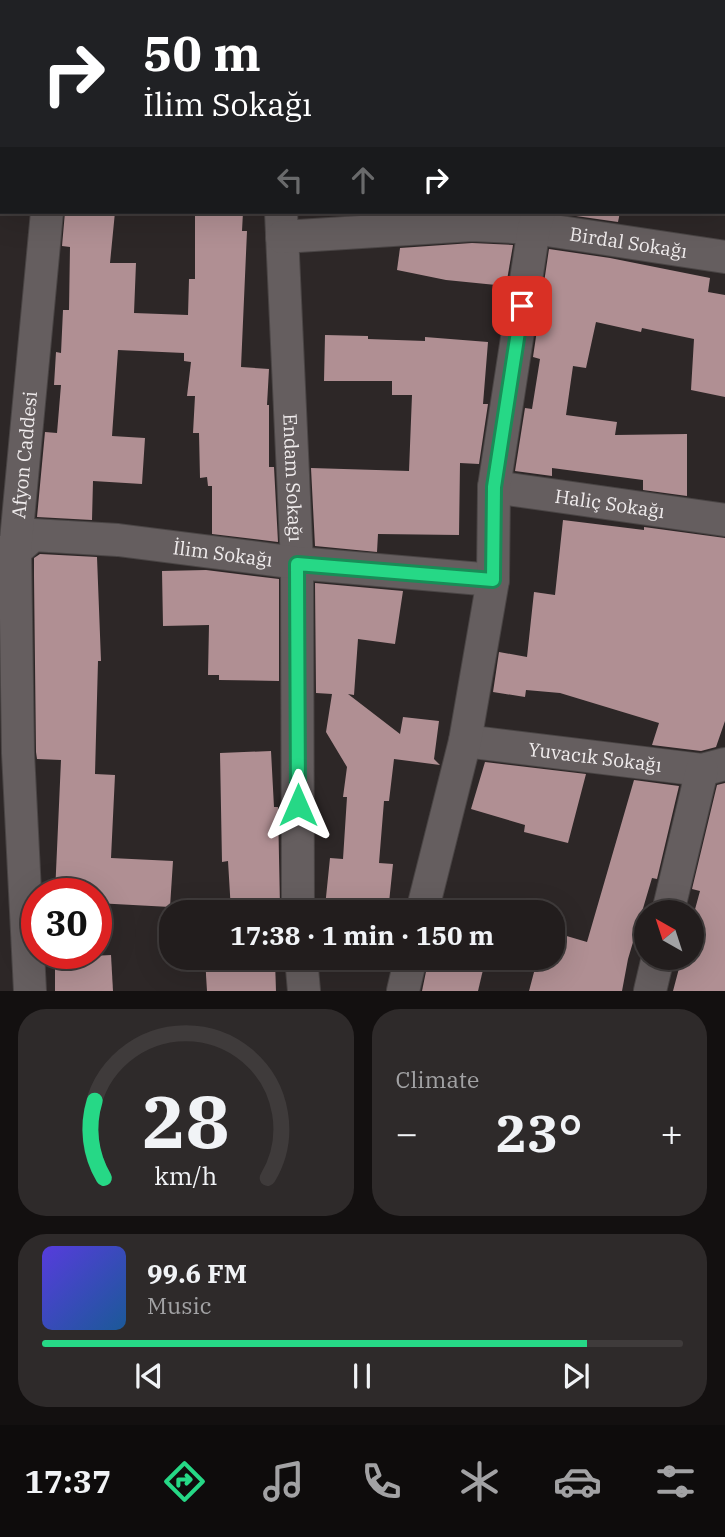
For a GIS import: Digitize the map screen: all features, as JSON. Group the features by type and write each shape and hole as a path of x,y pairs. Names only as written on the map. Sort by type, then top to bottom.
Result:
{"street":[{"name":"Afyon Caddesi","path":"30,991 13,956 7,552 47,214"},
{"name":"Birdal Sokağı","path":"282,224 472,225 537,220 725,257"},
{"path":"425,900 465,741 493,580 494,487 537,220"},
{"name":"Endam Sokağı","path":"282,224 297,564 299,900"},
{"name":"Haliç Sokağı","path":"494,487 725,520"},
{"name":"İlim Sokağı","path":"7,552 33,535 118,540 297,564 493,580"},
{"name":"Yuvacık Sokağı","path":"465,741 713,767"},
{"path":"672,900 713,767"},
{"path":"302,970 304,991"},
{"path":"403,991 408,970"},
{"path":"650,991 655,970"}],"building":[{"path":"65,214 115,214 110,263 136,263 134,313 188,315 189,279 195,279 195,214 243,214 242,231 247,231 241,367 269,369 269,467 274,467 278,542 212,534 212,486 208,486 207,477 200,478 199,433 193,433 195,396 187,396 191,362 184,361 184,353 118,350 112,436 145,438 142,484 93,481 92,520 37,517 45,432 57,433 61,385 54,385 56,352 61,353 63,310 69,310 70,247 62,246"},
{"path":"569,214 620,214 618,222"},
{"path":"472,243 513,245 506,286 446,280 397,270 400,248"},
{"path":"549,249 710,278 708,292 725,295 725,397 691,390 694,339 642,328 641,332 596,322 586,368 573,366 566,415 617,422 615,435 687,434 687,496 643,490 643,480 552,468 552,476 515,471 525,408 532,409 540,359 533,357"},
{"path":"325,335 425,341 425,337 488,342 483,404 488,404 479,464 460,463 459,535 378,534 377,552 315,546 311,468 409,471 412,395 392,395 392,381 324,381"},
{"path":"563,520 725,538 725,721 716,747 701,751 652,745 659,723 560,693 526,690 525,697 493,692 499,652 527,657 534,592 555,595"},
{"path":"40,554 97,557 101,661 98,661 95,774 115,775 111,858 173,861 170,900 159,900 159,906 112,904 112,878 56,878 61,760 37,759 36,752 34,558"},
{"path":"206,570 279,579 279,681 219,680 219,675 208,675 209,625 163,626 162,571"},
{"path":"315,583 403,591 395,644 358,639 354,695 348,694 400,734 403,717 439,721 434,759 440,765 394,759 389,801 384,801 379,863 393,864 389,900 326,900 330,858 343,859 347,797 343,797 347,767 326,732 332,694 316,693"},
{"path":"271,751 274,807 278,807 280,900 230,900 228,861 222,862 220,753"},
{"path":"485,762 586,774 568,843 524,832 525,825 471,809"},
{"path":"634,780 679,786 657,879 652,878 645,900 634,900 634,939 622,991 529,991 535,970 565,970 565,936 587,942"},
{"path":"725,783 725,991 673,991 679,970 704,970 704,900 698,900 700,891 692,889 717,785"},
{"path":"55,969 112,969 113,991 55,991"},
{"path":"206,970 275,970 276,991 207,991"},
{"path":"426,970 483,970 478,991 422,991"}],"route":[{"path":"298,805 297,564 493,580 494,487 522,306"}]}
